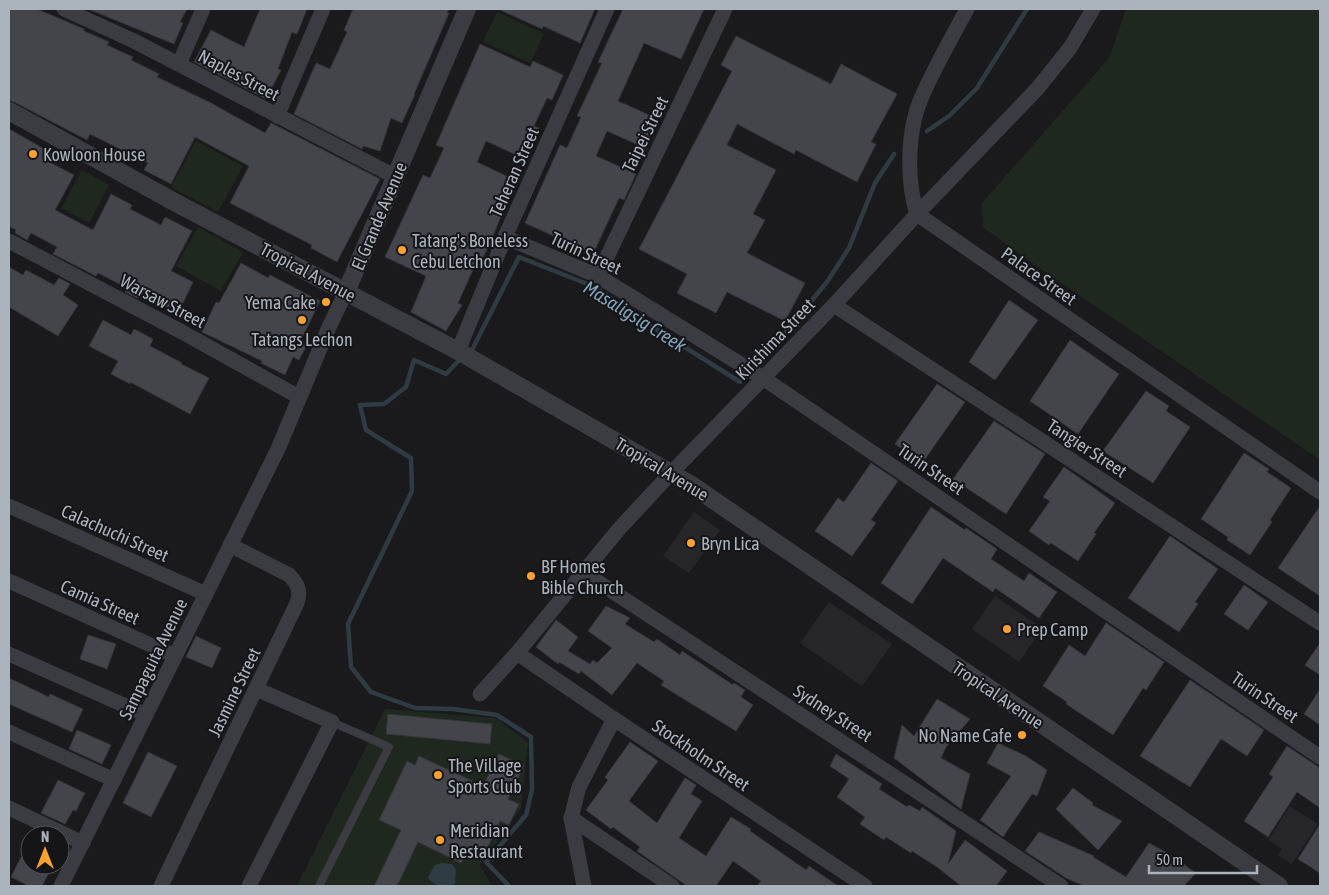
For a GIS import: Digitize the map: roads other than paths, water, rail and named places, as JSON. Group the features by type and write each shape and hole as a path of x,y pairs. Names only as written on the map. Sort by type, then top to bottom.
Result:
{"street":[{"name":"Naples Street","path":"64,9 88,13 179,64 396,177"},
{"path":"179,64 203,9"},
{"path":"277,116 323,9"},
{"name":"El Grande Avenue","path":"278,449 467,9"},
{"name":"Teheran Street","path":"458,351 506,237 607,9"},
{"name":"Taipei Street","path":"598,276 725,9"},
{"path":"916,214 910,180 910,155 914,121 922,95 967,9"},
{"name":"Kirishima Street","path":"480,694 517,653 619,529 834,306 916,214 1037,89 1070,48 1093,9"},
{"name":"Tropical Avenue","path":"9,111 180,205 458,351 698,489 1279,886"},
{"name":"Palace Street","path":"916,214 1320,492"},
{"name":"Turin Street","path":"506,237 598,276 763,378 1320,757"},
{"name":"Warsaw Street","path":"9,241 182,332 299,397"},
{"name":"Tangier Street","path":"834,306 1320,623"},
{"name":"Sampaguita Avenue","path":"61,886 278,449"},
{"name":"Calachuchi Street","path":"9,506 206,594"},
{"name":"Jasmine Street","path":"161,886 300,595 299,588 289,575 230,545"},
{"name":"Sydney Street","path":"583,572 1061,886"},
{"name":"Camia Street","path":"9,581 175,656"},
{"name":"Stockholm Street","path":"517,653 865,886"},
{"path":"9,654 146,715"},
{"path":"249,886 332,722 256,689"},
{"path":"584,886 571,818 579,787 614,719"},
{"path":"9,732 114,780"},
{"path":"9,808 83,843"},
{"path":"571,818 672,886"}],"lane":[{"path":"319,886 390,747 332,722"}],"waterway":[{"name":"Masaligsig Creek","path":"927,131 949,116 977,88 1027,9"},
{"name":"Masaligsig Creek","path":"761,362 827,282 849,248 875,183 894,154"},
{"name":"Masaligsig Creek","path":"471,352 519,257 595,287 656,329 740,382"},
{"path":"462,357 446,374 414,360 406,387 384,404 360,405 366,430 411,458 412,491 348,624 351,667 371,692 415,708 453,709 497,715 531,737 532,790 526,815 486,862 509,886"}],"place":[{"name":"Kowloon House","path":"33,154"},
{"name":"Tatang's Boneless Cebu Letchon","path":"402,250"},
{"name":"Yema Cake","path":"326,302"},
{"name":"Tatangs Lechon","path":"302,320"},
{"name":"Bryn Lica","path":"691,543"},
{"name":"BF Homes Bible Church","path":"531,576"},
{"name":"Prep Camp","path":"1007,629"},
{"name":"No Name Cafe","path":"1022,735"},
{"name":"The Village Sports Club","path":"438,775"},
{"name":"Meridian Restaurant","path":"440,840"}]}
